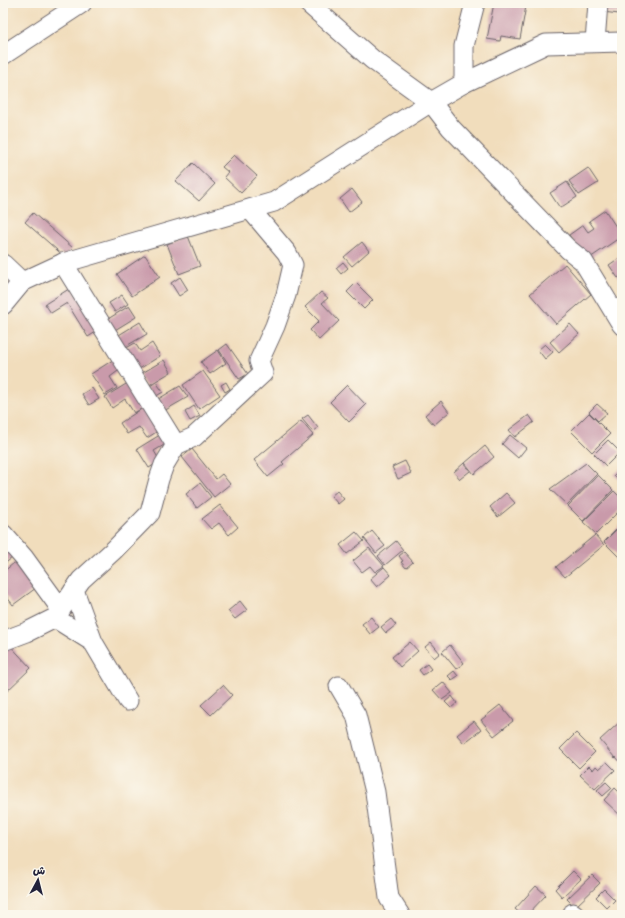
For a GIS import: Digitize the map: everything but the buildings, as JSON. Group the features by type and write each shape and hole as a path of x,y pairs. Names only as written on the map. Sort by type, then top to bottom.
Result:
{"street":[{"path":"3,54 82,3"},
{"path":"308,3 372,60 431,102 457,134 568,249 583,261 622,325"},
{"path":"464,83 464,46 475,3"},
{"path":"595,42 598,3"},
{"path":"3,305 22,282 63,263 274,202 431,102 464,83 546,44 622,42"},
{"path":"3,641 27,632 58,614 81,580 114,550 150,513 159,478 164,465 176,444 194,437 263,373 259,361 275,326 286,295 293,265 287,253 250,209"},
{"path":"63,263 176,444"},
{"path":"3,264 22,282"},
{"path":"3,534 24,558 58,614 93,642"},
{"path":"74,590 93,642 128,700"},
{"path":"339,686 356,715 375,792 389,898 400,915"}]}
